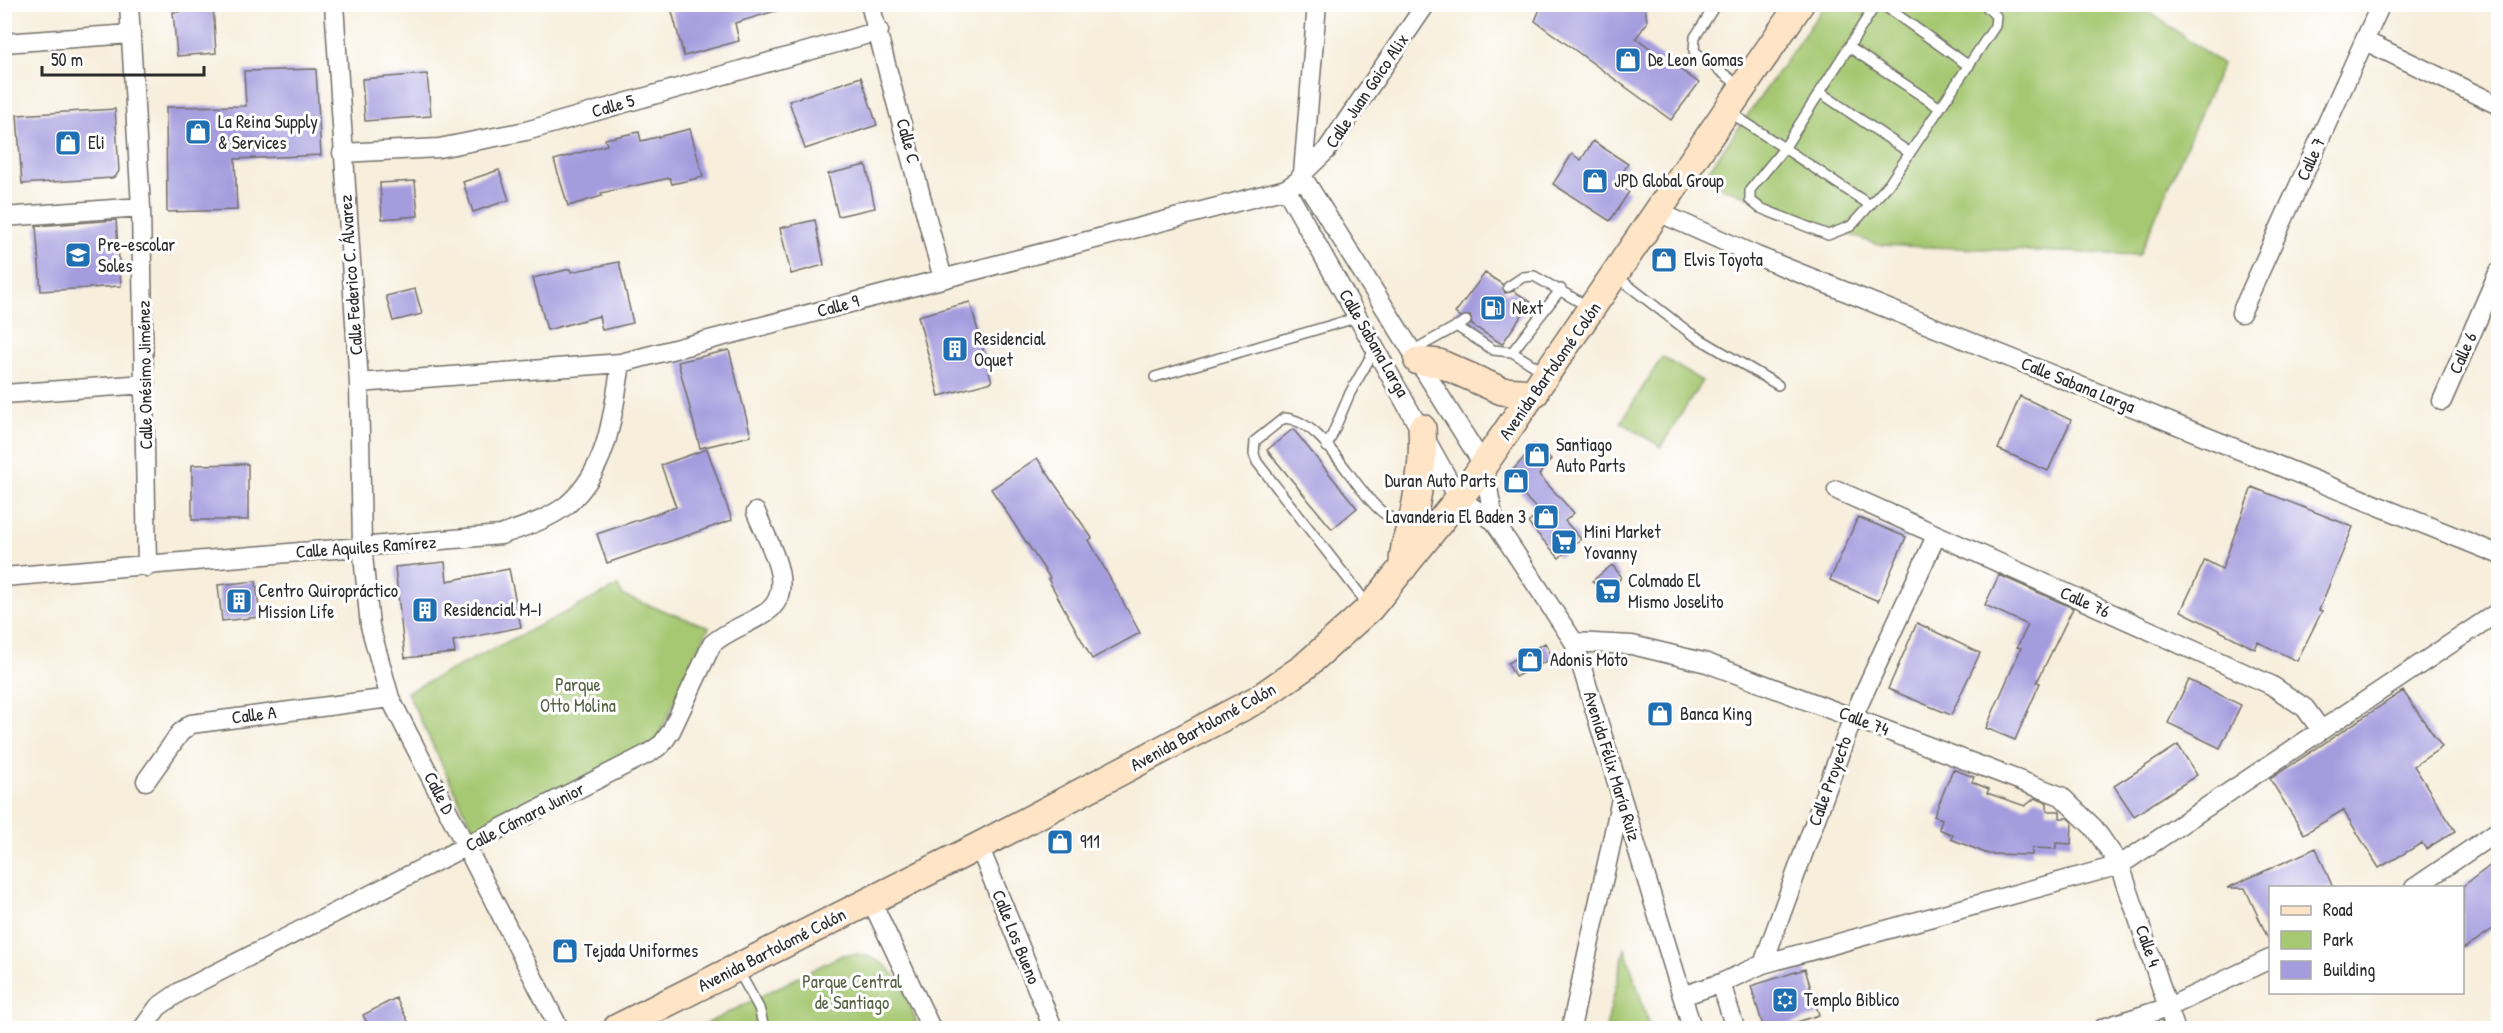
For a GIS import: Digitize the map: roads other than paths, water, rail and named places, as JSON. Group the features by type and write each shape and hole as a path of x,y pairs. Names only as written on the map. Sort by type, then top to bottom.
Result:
{"main road":[{"name":"Avenida Bartolomé Colón","path":"617,1029 979,846 1258,699 1304,667 1371,608 1484,466 1593,309 1741,87 1800,4"},
{"path":"1415,356 1439,363 1502,391 1541,383"},
{"path":"1403,570 1403,552 1422,465 1422,428"}],"street":[{"name":"Calle Onésimo Jiménez","path":"129,4 141,207 146,384 147,567"},
{"name":"Calle Federico C. Álvarez","path":"334,4 342,153 359,382 362,545"},
{"name":"Calle C","path":"870,4 943,279"},
{"path":"1302,174 1317,4"},
{"name":"Calle Juan Goico Alix","path":"1302,174 1326,152 1426,4"},
{"name":"Calle 7","path":"2241,313 2381,4"},
{"name":"Calle 5","path":"342,153 439,148 503,136 879,31"},
{"path":"4,43 131,34"},
{"path":"2365,41 2499,105"},
{"name":"Calle 9","path":"359,382 621,363 1286,189 1302,174"},
{"name":"Calle Sabana Larga","path":"1302,174 1484,466"},
{"name":"Calle Sabana Larga","path":"1286,189 1422,428 1459,499"},
{"path":"4,216 141,207"},
{"name":"Calle Sabana Larga","path":"1658,212 1757,256 2499,554"},
{"name":"Calle 6","path":"2442,401 2499,273"},
{"name":"Calle Aquiles Ramírez","path":"4,577 147,567 362,545 501,535 534,523 568,504 589,478 608,444 621,363"},
{"path":"4,394 146,384"},
{"name":"Avenida Félix María Ruiz","path":"1484,466 1494,521 1574,642 1692,1029"},
{"name":"Calle 76","path":"1837,490 2271,685 2305,708 2321,730"},
{"name":"Avenida Félix María Ruiz","path":"1459,499 1494,521"},
{"name":"Calle Cámara Junior","path":"143,1029 158,1007 181,992 650,753 662,744 671,731 712,644 722,635 768,610 780,594 781,576 756,512"},
{"name":"Calle Proyecto","path":"1763,964 1853,717 1936,536"},
{"name":"Calle D","path":"362,545 370,626 390,698 559,1029"},
{"path":"1682,996 1721,983 1763,964 2120,865 2499,612"},
{"name":"Calle 74","path":"1574,642 1632,645 1707,663 2061,796 2094,828 2120,865"},
{"name":"Calle A","path":"146,781 180,733 192,724 390,698"},
{"path":"1571,1029 1621,798"},
{"path":"2417,886 2499,831"},
{"name":"Calle Los Bueno","path":"979,846 1053,1029"},
{"name":"Calle 4","path":"2120,865 2175,1029"},
{"path":"871,900 931,1029"},
{"path":"2103,1029 2169,1007 2269,960"},
{"path":"1721,983 1735,1029"}],"lane":[{"path":"1716,4 1695,37 1694,51 1741,87"},
{"path":"1876,4 1785,147 1750,190 1750,200 1760,208 1828,235 1851,225 1889,184 1969,66 1995,26 1996,16 1984,4"},
{"path":"1882,4 1969,66"},
{"path":"1850,47 1940,108"},
{"path":"1821,93 1910,153"},
{"path":"1726,110 1870,205"},
{"path":"1508,287 1527,275 1534,276 1561,289 1593,309"},
{"path":"1615,275 1690,333 1778,386"},
{"path":"1512,352 1561,289"},
{"path":"1155,377 1359,317"},
{"path":"1415,356 1466,321"},
{"path":"1456,326 1494,350 1512,352 1541,383"},
{"path":"1327,447 1350,393 1376,347"},
{"path":"1371,608 1257,462 1255,441 1284,418 1303,422 1378,508 1401,523 1410,524"},
{"path":"736,968 759,1008 764,1029"}],"place":[{"name":"De Leon Gomas","path":"1628,60"},
{"name":"La Reina Supply & Services","path":"198,132"},
{"name":"Eli","path":"68,143"},
{"name":"JPD Global Group","path":"1595,181"},
{"name":"Pre-escolar Soles","path":"78,255"},
{"name":"Elvis Toyota","path":"1664,260"},
{"name":"Next","path":"1493,308"},
{"name":"Residencial Oquet","path":"955,349"},
{"name":"Santiago Auto Parts","path":"1537,455"},
{"name":"Duran Auto Parts","path":"1516,481"},
{"name":"Lavanderia El Baden 3","path":"1546,517"},
{"name":"Mini Market Yovanny","path":"1564,542"},
{"name":"Colmado El Mismo Joselito","path":"1608,591"},
{"name":"Centro Quiropráctico Mission Life","path":"239,601"},
{"name":"Residencial M-I","path":"425,610"},
{"name":"Adonis Moto","path":"1530,660"},
{"name":"Banca King","path":"1660,714"},
{"name":"911","path":"1060,842"},
{"name":"Tejada Uniformes","path":"565,951"},
{"name":"Templo Biblico","path":"1785,1000"}],"park label":[{"name":"Parque Otto Molina","path":"578,695"},
{"name":"Parque Central de Santiago","path":"852,992"}]}
